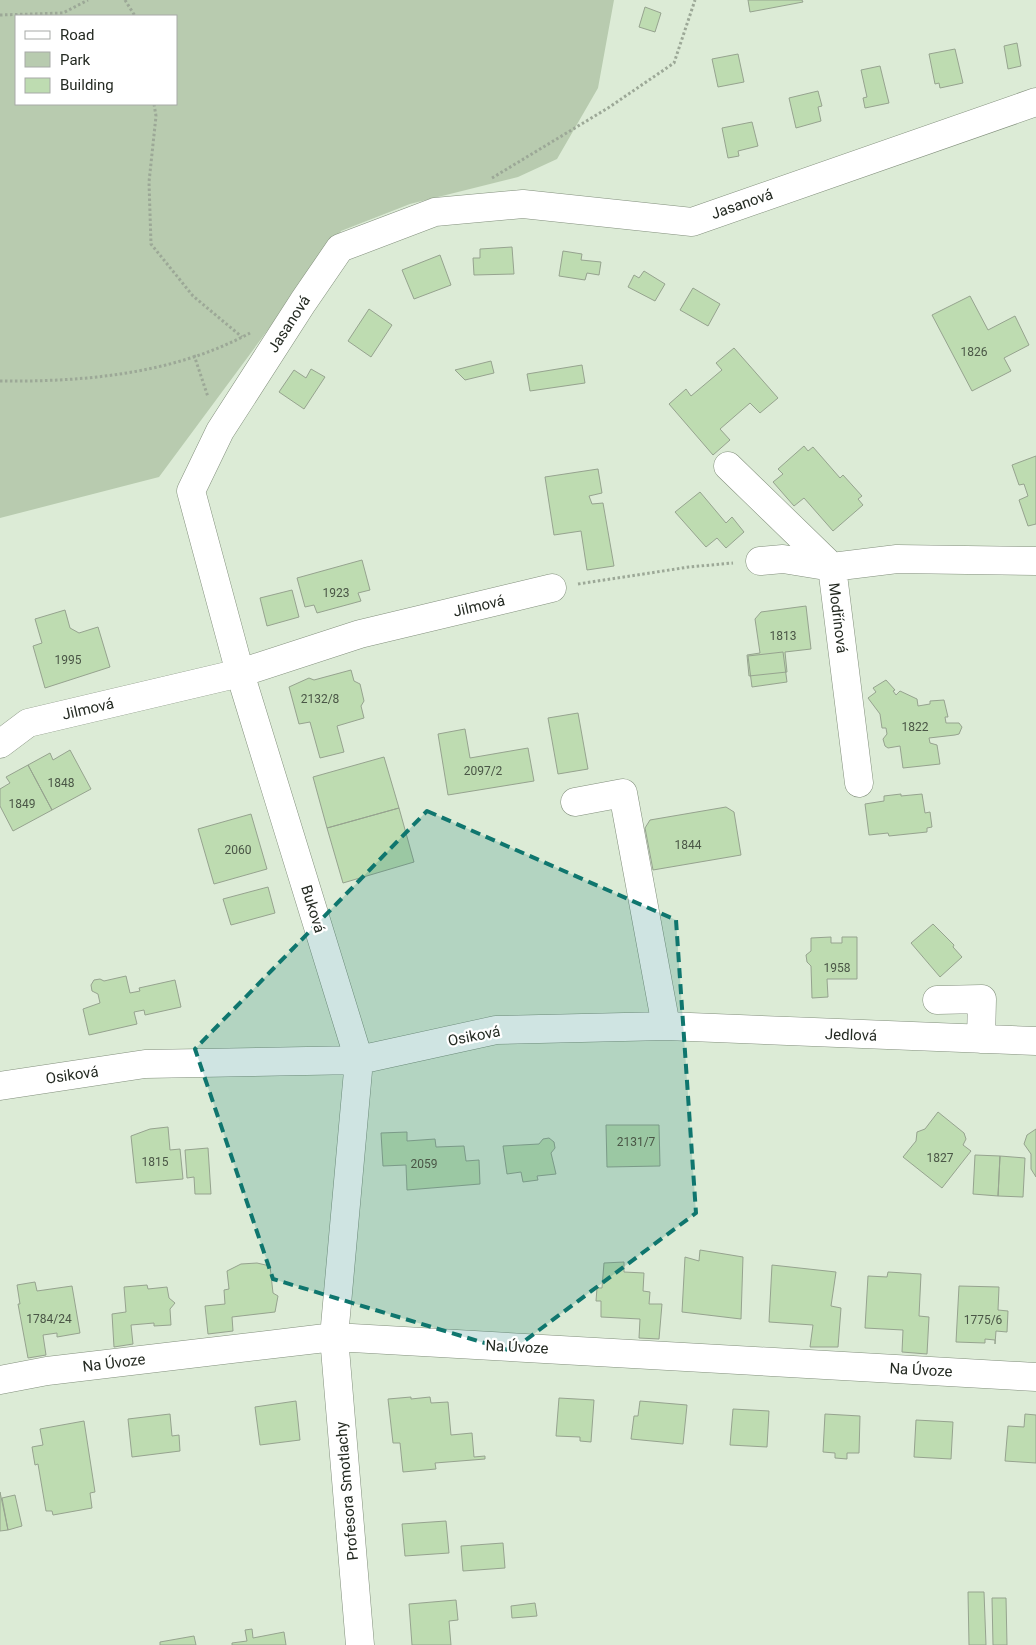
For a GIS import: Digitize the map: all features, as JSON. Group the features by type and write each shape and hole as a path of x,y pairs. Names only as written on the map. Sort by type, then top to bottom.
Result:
{"street":[{"name":"Jasanová","path":"191,490 220,431 340,248 435,212 523,204 692,222 1036,102"},
{"path":"728,466 832,567"},
{"name":"Buková","path":"191,490 240,673 359,1060 334,1337"},
{"path":"760,561 783,559 832,567"},
{"name":"Modřínová","path":"859,783 832,567 896,559 1036,561"},
{"name":"Jilmová","path":"0,744 28,723 240,673 360,634 552,588"},
{"path":"575,802 623,793 666,1026"},
{"path":"937,1000 982,999 981,1039"},
{"name":"Osiková","path":"0,1086 145,1064 359,1060 496,1030 666,1026"},
{"name":"Jedlová","path":"666,1026 1036,1041"},
{"name":"Na Úvoze","path":"0,1380 47,1371 334,1337 1036,1377"},
{"name":"Profesora Smotlachy","path":"334,1337 360,1645"}],"path":[{"path":"0,15 63,13 88,0"},
{"path":"125,0 134,15"},
{"path":"485,182 608,108 674,62 695,0"},
{"path":"154,105 156,116 149,182 151,244 194,296 242,337"},
{"path":"0,381 119,375 164,365 194,355 242,337 259,328"},
{"path":"194,355 220,431"},
{"path":"552,588 689,567 760,561"}],"highlighted area":[{"path":"427,811 676,920 696,1213 511,1351 273,1279 195,1049"}],"green space":[{"path":"0,0 614,0 598,88 557,159 518,177 410,204 341,231 159,477 0,518"}],"building":[{"path":"748,0 802,0 803,2 750,12"},
{"path":"645,7 661,13 655,32 639,27"},
{"path":"1017,43 1021,66 1008,69 1004,46"},
{"path":"955,49 963,83 940,88 939,83 935,84 929,54"},
{"path":"738,54 744,82 718,87 712,59"},
{"path":"880,66 889,103 865,108 863,98 867,97 861,70"},
{"path":"818,91 822,106 818,107 821,121 796,128 789,98"},
{"path":"752,122 758,146 738,151 739,156 728,158 722,128"},
{"path":"512,247 514,274 474,275 473,258 480,258 480,249"},
{"path":"563,251 582,254 581,260 601,262 599,275 587,273 585,280 559,276"},
{"path":"440,255 451,285 414,299 402,270"},
{"path":"644,271 665,284 655,301 628,287 634,275 639,278"},
{"path":"693,288 720,304 708,326 680,310"},
{"path":"970,296 988,330 1015,316 1029,345 1004,358 1011,371 972,391 932,315"},
{"path":"369,309 392,325 371,357 348,341"},
{"path":"734,348 778,398 760,413 750,403 720,429 730,440 713,455 669,404 686,389 691,396 722,370 716,363"},
{"path":"491,361 494,373 465,380 455,370"},
{"path":"582,365 585,383 530,391 527,374"},
{"path":"311,369 325,377 304,409 279,392 294,370 306,378"},
{"path":"804,446 808,451 813,447 840,478 843,475 862,496 858,499 863,505 833,531 804,498 794,506 773,482 783,474 778,469"},
{"path":"1036,456 1036,524 1028,526 1019,500 1028,496 1024,484 1019,485 1012,465"},
{"path":"598,469 602,493 589,496 592,504 603,503 614,566 587,570 581,531 554,535 545,477"},
{"path":"700,492 726,523 732,517 744,532 726,548 717,538 706,547 675,512"},
{"path":"362,560 370,590 358,593 361,601 317,613 314,605 305,607 297,578"},
{"path":"292,590 299,617 267,626 260,598"},
{"path":"806,606 811,649 785,652 787,672 749,676 747,655 760,653 755,619 761,612"},
{"path":"65,610 70,628 79,633 98,627 110,667 45,688 33,646 42,643 35,619"},
{"path":"783,652 787,682 752,687 748,656"},
{"path":"351,670 354,681 360,684 364,701 361,706 364,718 337,726 344,752 320,758 310,722 299,724 289,687 309,678 314,680"},
{"path":"886,680 895,690 893,691 896,695 900,691 917,699 918,706 930,704 930,701 944,700 948,717 945,717 946,723 959,723 962,727 959,734 929,738 930,743 937,745 940,764 903,768 900,746 888,748 885,746 883,739 887,734 886,728 882,728 880,714 868,698 876,692 873,688"},
{"path":"578,713 588,769 558,774 548,718"},
{"path":"465,729 470,758 528,748 534,781 448,795 438,734"},
{"path":"70,750 91,789 52,810 28,765 50,753 53,760"},
{"path":"384,757 399,808 327,828 313,777"},
{"path":"28,765 52,810 13,831 0,806 0,789 10,783 6,777"},
{"path":"901,794 901,796 922,794 925,813 930,812 932,827 927,828 927,832 889,836 888,833 869,835 865,804 884,801 884,796"},
{"path":"726,807 734,812 741,855 653,870 645,828 650,820"},
{"path":"399,808 414,862 343,883 327,828"},
{"path":"251,814 267,869 214,884 198,829"},
{"path":"268,887 275,913 231,925 223,899"},
{"path":"933,924 954,945 953,947 962,957 940,977 911,943"},
{"path":"831,937 831,943 842,943 842,937 857,937 857,979 827,979 828,997 812,998 811,966 807,962 806,955 811,951 811,938"},
{"path":"126,976 130,993 140,991 139,988 175,980 181,1007 145,1015 144,1010 134,1012 137,1024 89,1035 83,1009 100,1003 98,994 92,991 91,985 94,980 100,979 104,981"},
{"path":"938,1112 964,1133 966,1139 963,1145 971,1151 942,1188 903,1157 916,1141 917,1132 925,1129"},
{"path":"606,1125 659,1125 660,1166 607,1167"},
{"path":"168,1127 170,1150 180,1149 183,1179 136,1183 131,1136 150,1129"},
{"path":"1036,1129 1036,1177 1031,1169 1031,1154 1024,1144 1027,1135"},
{"path":"407,1132 407,1141 435,1139 436,1147 464,1146 466,1161 479,1160 480,1184 407,1190 406,1165 383,1166 381,1133"},
{"path":"549,1138 554,1142 555,1148 551,1153 556,1174 537,1176 538,1180 523,1182 521,1172 507,1174 503,1146 539,1144 543,1139"},
{"path":"208,1148 211,1194 195,1194 194,1177 187,1178 185,1150"},
{"path":"975,1155 1000,1156 998,1196 973,1194"},
{"path":"1000,1156 1025,1158 1023,1197 998,1196"},
{"path":"700,1250 743,1257 741,1319 682,1312 685,1257 699,1261"},
{"path":"624,1262 624,1272 644,1273 643,1291 650,1292 649,1304 662,1304 659,1339 639,1338 640,1319 601,1317 601,1301 596,1301 597,1288 602,1288 604,1263"},
{"path":"257,1263 270,1266 273,1293 278,1296 275,1312 232,1317 233,1331 208,1334 205,1306 225,1304 224,1290 229,1289 227,1271 241,1264"},
{"path":"772,1265 836,1272 831,1306 841,1308 838,1347 810,1347 813,1325 769,1322"},
{"path":"888,1272 921,1274 919,1316 929,1317 927,1354 902,1352 903,1330 865,1328 868,1276 887,1277"},
{"path":"35,1282 37,1291 72,1286 80,1333 57,1337 57,1333 43,1335 46,1355 28,1358 18,1304 20,1304 17,1285"},
{"path":"147,1285 148,1289 167,1287 169,1298 175,1303 170,1309 171,1325 154,1326 154,1323 131,1325 133,1344 114,1347 112,1314 126,1312 124,1287"},
{"path":"959,1286 999,1287 998,1310 1008,1311 1007,1332 996,1331 995,1344 995,1340 985,1339 985,1343 956,1342"},
{"path":"411,1397 411,1399 430,1397 431,1403 448,1402 451,1435 472,1433 474,1457 485,1456 485,1459 435,1463 436,1469 403,1472 400,1443 393,1443 388,1399"},
{"path":"559,1398 594,1400 591,1442 580,1441 580,1437 556,1436"},
{"path":"296,1401 300,1440 260,1445 255,1407"},
{"path":"640,1401 687,1405 683,1444 631,1439 634,1416 638,1416"},
{"path":"733,1409 769,1411 767,1447 730,1445"},
{"path":"170,1414 172,1436 179,1435 180,1451 132,1457 128,1419"},
{"path":"825,1414 860,1416 859,1453 847,1453 847,1459 835,1458 835,1453 823,1452"},
{"path":"1025,1414 1036,1415 1036,1463 1005,1461 1008,1426 1024,1427"},
{"path":"916,1420 953,1422 951,1459 914,1457"},
{"path":"84,1421 95,1492 90,1493 92,1508 53,1515 52,1511 46,1511 38,1464 35,1465 32,1447 43,1445 40,1429"},
{"path":"0,1492 8,1530 0,1531"},
{"path":"15,1495 22,1526 8,1530 2,1498"},
{"path":"446,1521 449,1553 405,1556 402,1524"},
{"path":"503,1543 505,1568 463,1571 461,1546"},
{"path":"968,1592 984,1592 986,1645 969,1645"},
{"path":"992,1598 1006,1598 1007,1645 993,1645"},
{"path":"456,1600 458,1620 449,1621 451,1645 412,1645 409,1604"},
{"path":"535,1603 537,1616 512,1618 511,1606"},
{"path":"252,1629 253,1638 284,1632 286,1645 232,1645 232,1643 247,1641 245,1630"},
{"path":"194,1636 196,1645 160,1645 160,1642"}]}
